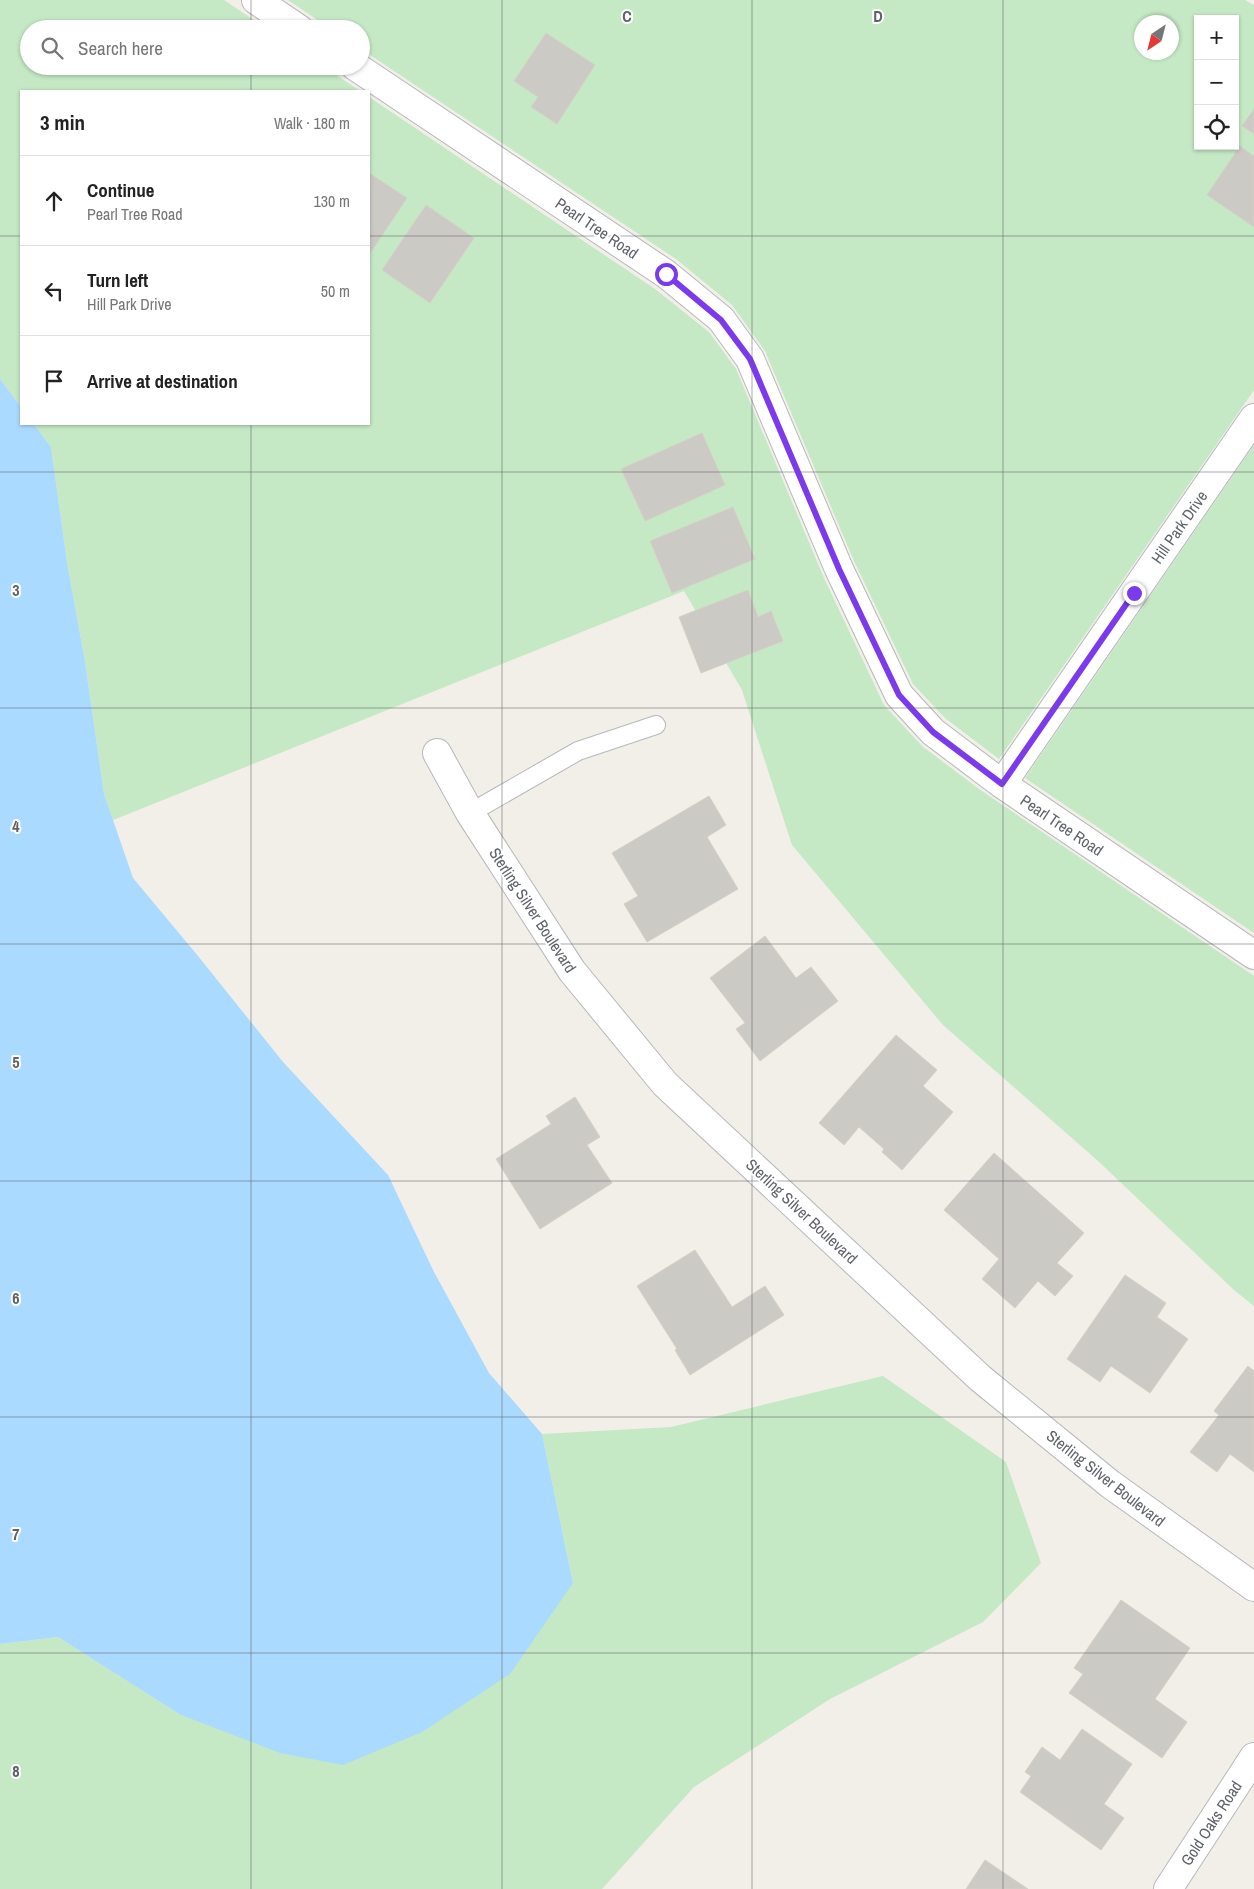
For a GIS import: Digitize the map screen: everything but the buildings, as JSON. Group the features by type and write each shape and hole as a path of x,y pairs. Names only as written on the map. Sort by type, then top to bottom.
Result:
{"street":[{"path":"256,0 286,20"},
{"name":"Pearl Tree Road","path":"368,75 666,274 721,320 750,359 839,569 899,695 933,732 1002,784 1254,955"},
{"name":"Hill Park Drive","path":"1002,784 1254,418"},
{"name":"Sterling Silver Boulevard","path":"438,753 470,813 572,971 665,1084 980,1378 1110,1484 1254,1587"},
{"name":"Gold Oaks Road","path":"1168,1889 1254,1757"}],"lane":[{"path":"470,813 578,751 656,725"}],"green space":[{"path":"0,0 224,0 254,20 20,20 20,75 336,75 359,90 20,90 20,406 0,379"},
{"path":"288,0 1245,0 1254,5 1254,390 999,759 945,718 913,684 854,561 765,351 732,305 676,259 370,55 370,20 318,20"},
{"path":"370,98 655,289 709,332 736,369 824,578 884,705 922,746 979,789 1254,976 1254,1306 1234,1290 1097,1160 943,1025 792,845 742,690 684,591 113,820 104,794 85,662 67,562 51,447 35,425 370,425"},
{"path":"1254,445 1254,933 1025,778"},
{"path":"883,1376 1006,1462 1041,1563 983,1622 830,1699 694,1787 602,1889 0,1889 0,1644 58,1637 179,1714 573,1583 542,1434 671,1427"}],"water":[{"path":"0,379 20,406 20,425 35,425 51,447 67,562 85,662 104,794 133,878 283,1062 388,1175 433,1270 489,1373 542,1434 573,1583 510,1674 422,1732 343,1765 280,1753 179,1714 58,1637 0,1644"}],"route":[{"path":"666,274 721,320 750,359 839,569 899,695 933,732 1002,784 1134,593"}]}
